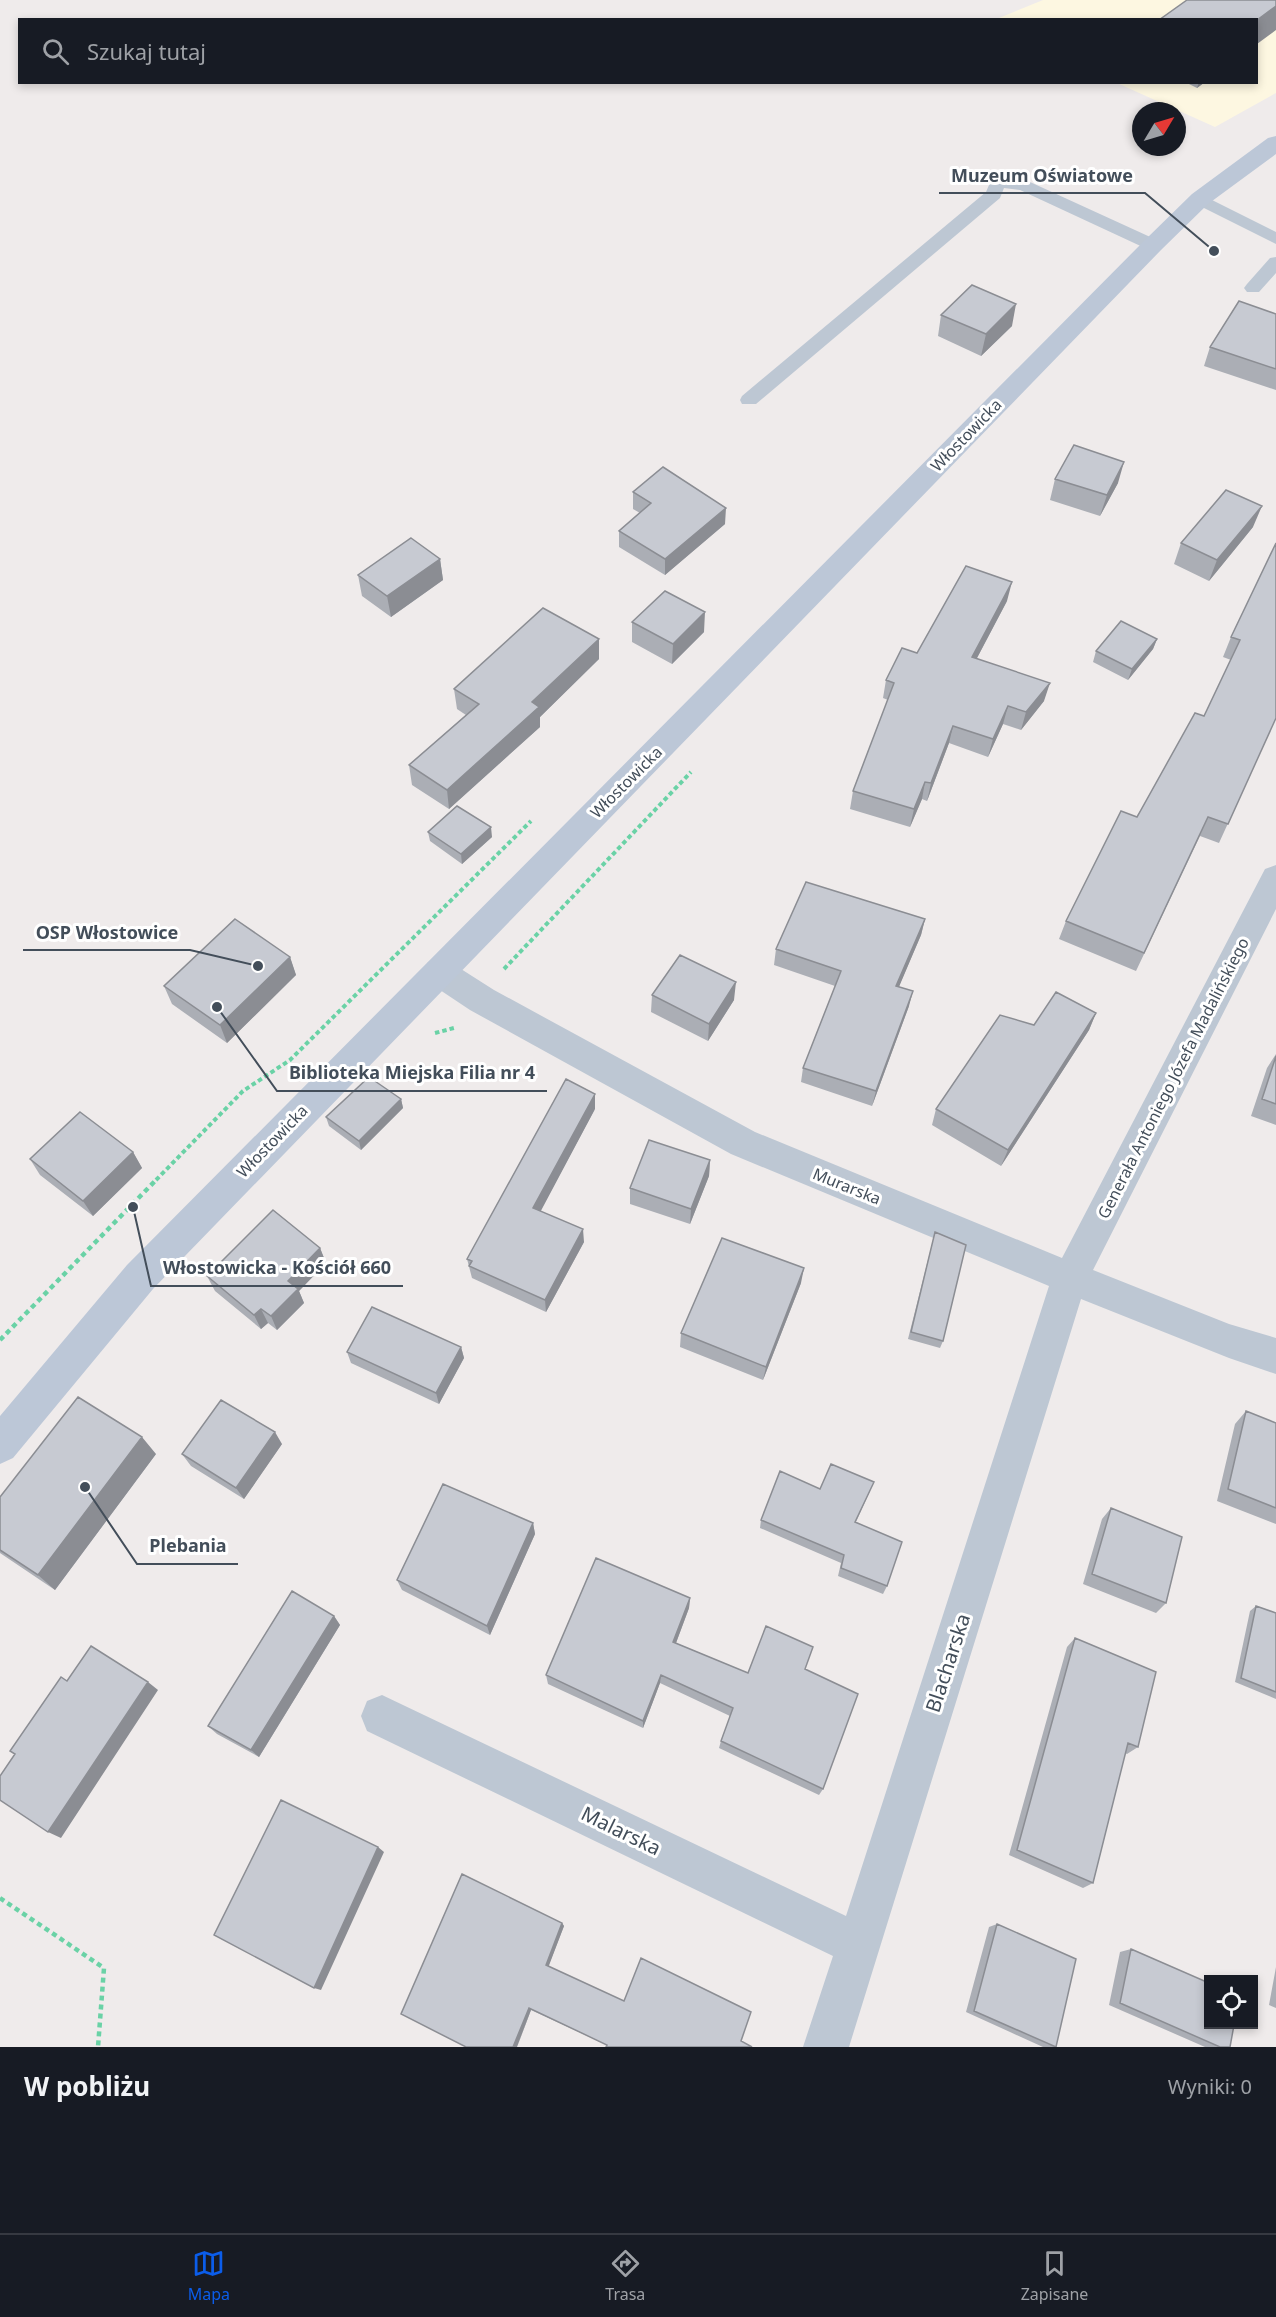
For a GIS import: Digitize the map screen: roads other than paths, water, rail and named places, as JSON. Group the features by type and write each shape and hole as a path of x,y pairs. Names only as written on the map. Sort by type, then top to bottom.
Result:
{"main road":[{"name":"Włostowicka","path":"0,1445 140,1277 1153,245 1200,199 1276,143"}],"street":[{"name":"Generała Antoniego Józefa Madalińskiego","path":"1070,1278 1276,878"},
{"name":"Murarska","path":"439,972 482,1000 743,1143 1070,1278 1229,1341 1276,1356"},
{"name":"Blacharska","path":"826,2047 1070,1278"},
{"name":"Malarska","path":"382,1716 859,1945"}],"lane":[{"path":"749,400 994,194 998,182 1024,186 1153,245"},
{"path":"1200,199 1276,239"},
{"path":"1253,288 1276,262"}],"place":[{"name":"Muzeum Oświatowe","path":"1214,251"},
{"name":"OSP Włostowice","path":"258,966"},
{"name":"Biblioteka Miejska Filia nr 4","path":"217,1007"},
{"name":"Włostowicka - Kościół 660","path":"133,1207"},
{"name":"Plebania","path":"85,1487"}]}
